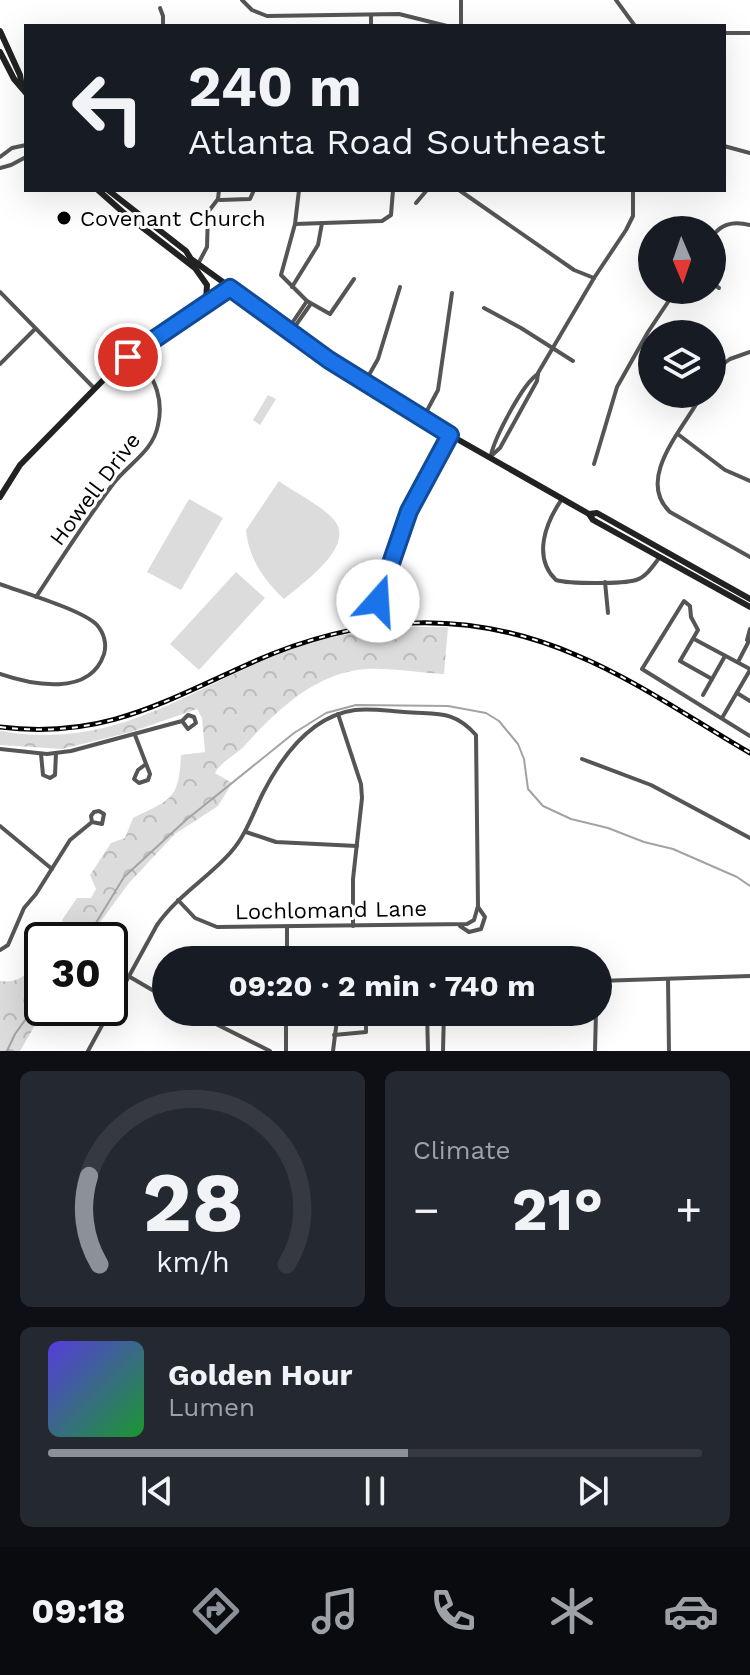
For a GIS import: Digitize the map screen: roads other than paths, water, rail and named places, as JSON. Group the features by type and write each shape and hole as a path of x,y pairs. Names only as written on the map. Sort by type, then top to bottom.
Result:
{"main road":[{"path":"0,31 24,90"},
{"path":"0,52 14,79 24,90"},
{"path":"100,192 195,268 207,285 206,300 201,307"},
{"path":"111,192 186,251 191,259 365,382 450,435 589,514 593,520 750,607"},
{"path":"180,257 191,259"},
{"path":"0,497 20,465 94,388 137,350 230,288"},
{"path":"589,514 597,513 750,599"}],"street":[{"path":"242,0 252,10 267,16 409,15 440,24"},
{"path":"461,0 461,24"},
{"path":"616,0 634,24"},
{"path":"622,5 627,0"},
{"path":"160,8 163,24"},
{"path":"371,15 371,24"},
{"path":"726,33 750,33"},
{"path":"0,157 12,148 24,145"},
{"path":"726,147 750,153"},
{"path":"0,168 24,158"},
{"path":"198,264 207,247 208,212 218,199 219,192"},
{"path":"218,199 248,200 253,192"},
{"path":"299,192 295,224 281,275 309,302 330,314 354,279"},
{"path":"295,224 388,219 393,192"},
{"path":"416,203 425,192"},
{"path":"462,192 574,270 594,278"},
{"path":"490,457 500,448 537,381 538,373 633,216 633,192"},
{"path":"729,215 729,223"},
{"path":"292,287 318,245 322,223"},
{"path":"726,225 729,223 750,225"},
{"path":"365,382 378,359 400,287"},
{"path":"0,292 94,388"},
{"path":"423,418 438,390 452,293"},
{"path":"289,331 309,302"},
{"path":"484,308 573,361"},
{"path":"0,364 36,329"},
{"name":"Howell Drive","path":"36,597 116,480 138,460 156,434 160,416 158,387 137,350"},
{"path":"726,362 750,352"},
{"path":"594,464 614,394 638,353"},
{"path":"694,408 666,452 657,485 659,497 670,512 750,557"},
{"path":"678,434 725,470 750,481"},
{"path":"378,601 409,511 450,435"},
{"path":"650,500 659,497"},
{"path":"562,499 545,527 545,566 556,580 605,582 639,579 659,558"},
{"path":"605,582 608,613"},
{"path":"0,584 95,623 105,643 101,660 89,675 62,685 0,674"},
{"path":"712,679 680,661 698,630 691,617 690,606 684,601 642,669 750,736"},
{"path":"738,662 749,643 750,629"},
{"path":"694,639 750,669 722,718"},
{"path":"703,695 725,656"},
{"path":"737,693 750,701"},
{"path":"88,1051 157,925 178,900 231,852 245,832 274,771 288,752 326,720 338,714 358,709 451,716 465,722 476,735 478,906 474,920 460,926"},
{"path":"338,714 361,784 361,814 353,879 353,926"},
{"path":"0,749 56,753 182,721"},
{"path":"135,735 150,774 148,780 139,783 134,779 135,774 146,764"},
{"path":"41,754 43,775 50,778 55,775 56,753"},
{"path":"582,759 651,785 750,838"},
{"path":"0,950 8,945 24,908 70,840 92,822"},
{"path":"0,826 52,869"},
{"path":"245,832 276,842 357,846"},
{"name":"Lochlomand Lane","path":"178,900 195,918 217,927 460,926"},
{"path":"460,926 469,932 481,929 485,917 478,906"},
{"path":"287,928 287,946"},
{"path":"612,981 750,976"},
{"path":"130,977 152,990"},
{"path":"668,980 669,1051"},
{"path":"220,1026 270,1051"},
{"path":"286,1026 286,1051"},
{"path":"333,1051 336,1026"},
{"path":"334,1035 366,1032 366,1026"},
{"path":"427,1026 428,1051"},
{"path":"443,1051 444,1026"},
{"path":"595,1051 596,1026"}],"waterway":[{"path":"96,922 124,877 186,820 294,733 326,713 356,705 448,706 486,713 499,721 518,744 524,759 528,789 543,806 571,819 673,849 737,877 750,886"},
{"path":"7,1051 24,1022"}],"railway":[{"path":"0,727 35,729 97,724 182,695 242,667 325,636 366,627 408,623 449,624 491,629 533,639 576,655 642,688 750,753"}],"place":[{"name":"Covenant Church","path":"64,218"}]}
